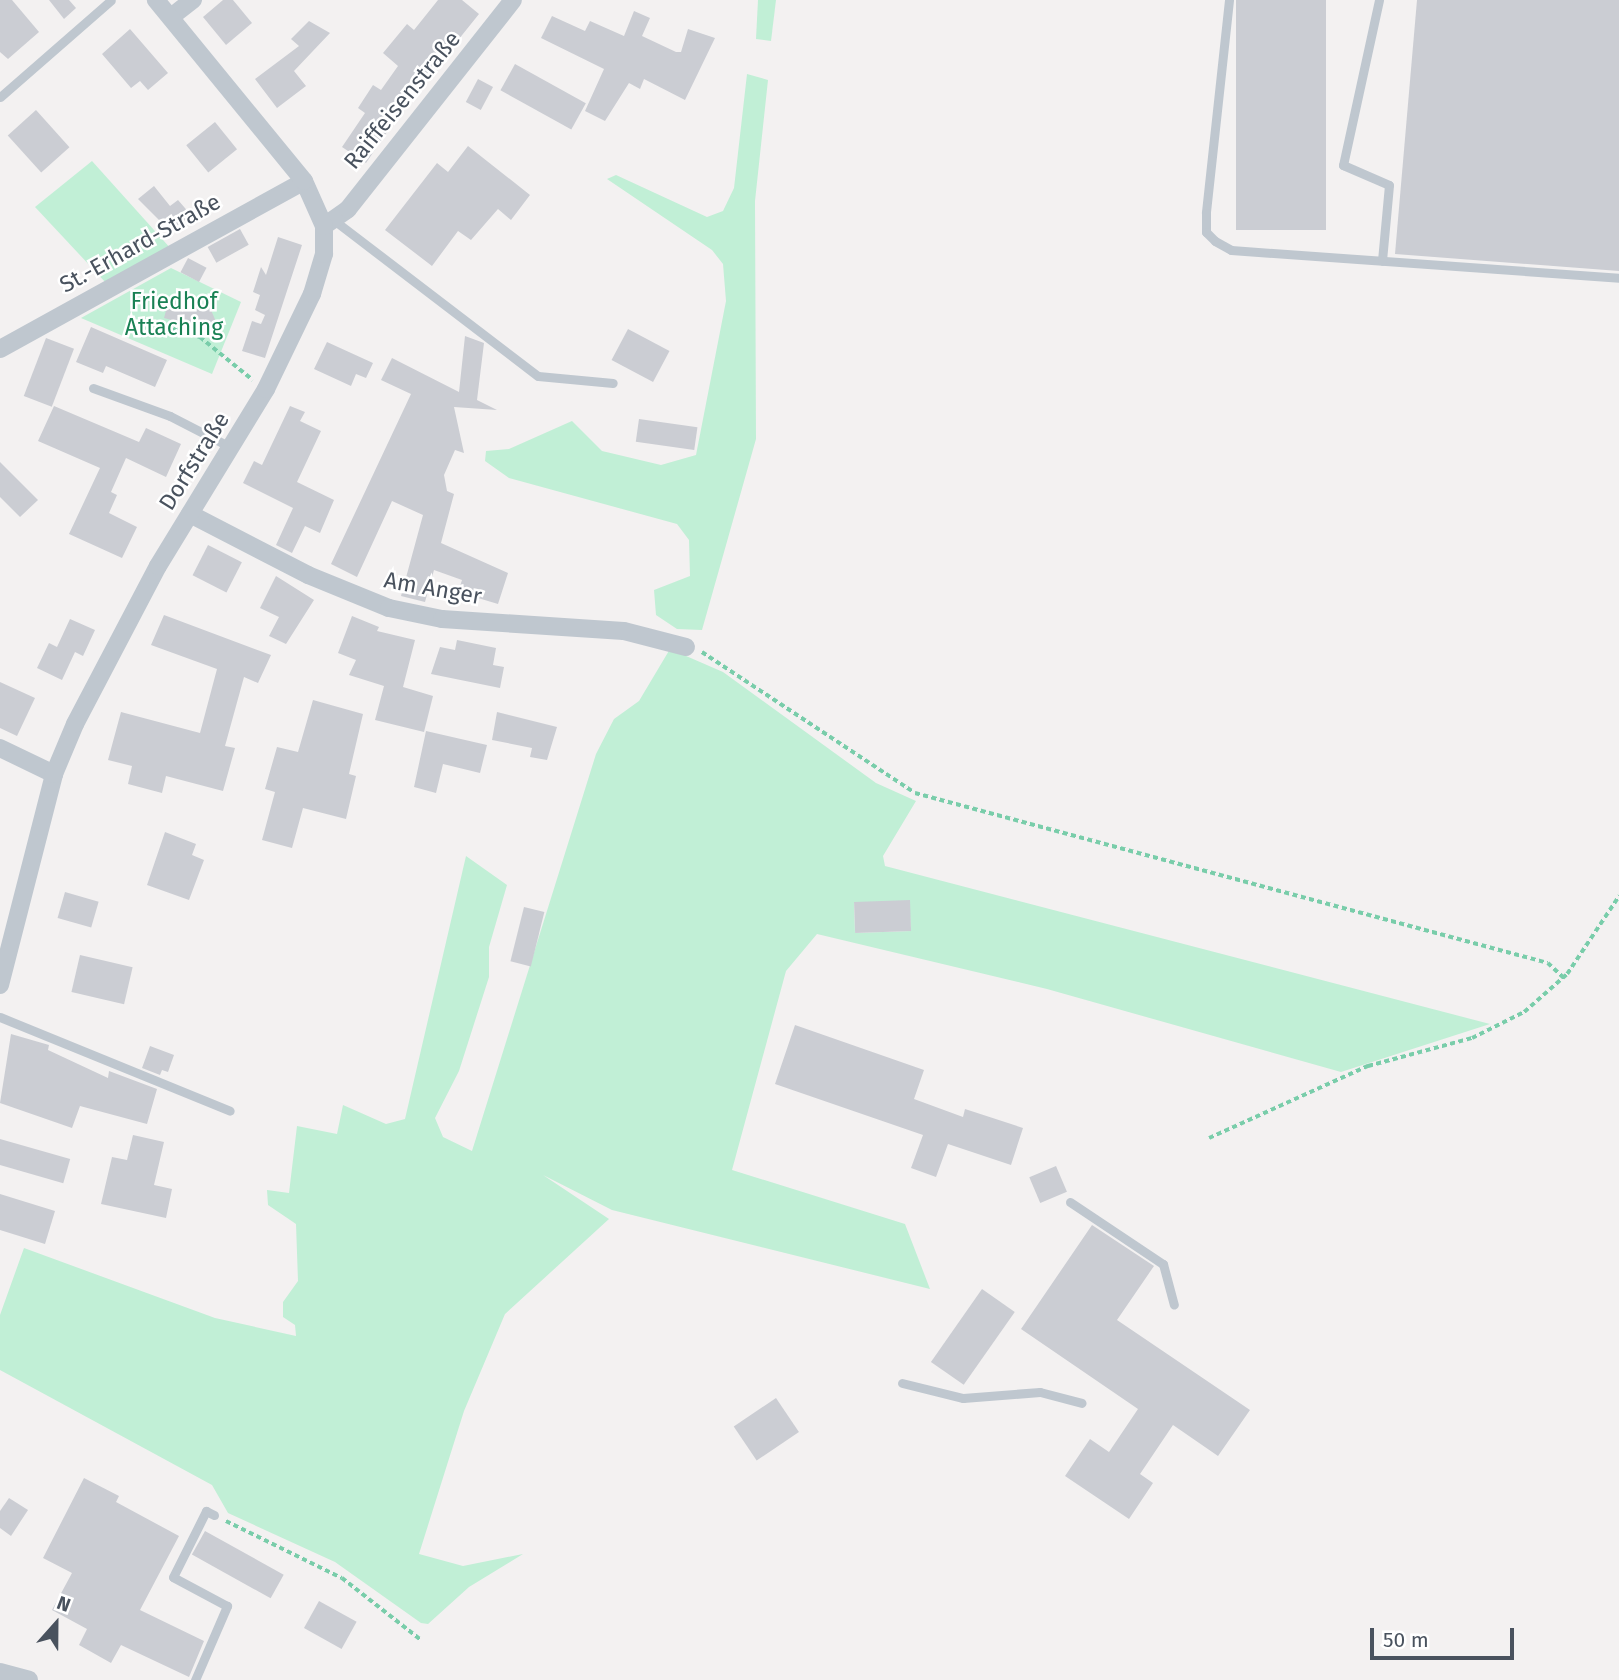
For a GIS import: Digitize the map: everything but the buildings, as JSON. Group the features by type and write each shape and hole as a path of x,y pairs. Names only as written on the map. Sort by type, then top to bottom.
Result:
{"street":[{"name":"Dorfstraße","path":"0,985 54,774 101,667 266,389 320,273 330,223 303,181 156,0"},
{"path":"171,17 193,0"},
{"name":"Raiffeisenstraße","path":"330,223 513,0"},
{"name":"St.-Erhard-Straße","path":"0,349 303,181"},
{"name":"Am Anger","path":"190,514 328,585 389,608 442,620 613,630 687,647"},
{"path":"0,748 54,774"},
{"path":"0,1672 29,1680"}],"lane":[{"path":"0,97 111,0"},
{"path":"1229,0 1206,232 1231,250 1619,278"},
{"path":"1379,0 1343,165 1389,185 1382,261"},
{"name":"Dorfstraße","path":"330,223 537,376 613,383"},
{"path":"93,388 170,416 233,448"},
{"path":"0,1017 230,1111"},
{"path":"1070,1202 1163,1264 1174,1305"},
{"path":"902,1382 963,1398 1040,1392 1082,1403"},
{"path":"195,1680 227,1606 173,1577 206,1511 214,1515"}],"path":[{"path":"157,324 200,337 266,389"},
{"path":"687,647 714,657 863,763 915,793 1548,963 1564,978"},
{"path":"1209,1138 1368,1066 1472,1038 1524,1012 1564,978 1619,896"},
{"path":"214,1515 342,1578 421,1640"}],"green space":[{"path":"758,0 776,0 771,41 756,39"},
{"path":"747,74 768,80 755,201 756,439 702,630 677,629 656,615 654,590 690,576 689,540 677,524 509,478 485,461 486,451 509,449 572,421 602,451 661,465 696,455 726,301 723,264 712,250 607,179 616,175 707,217 723,211 734,188"},
{"name":"Friedhof Attaching","path":"92,161 172,250 107,284 35,207"},
{"name":"Friedhof Attaching","path":"171,268 241,302 212,374 81,318"},
{"path":"670,649 723,672 876,783 916,801 883,856 885,866 1490,1024 1341,1072 1047,989 817,934 786,971 732,1170 905,1224 930,1289 612,1210 543,1175 609,1219 505,1314 464,1411 419,1554 463,1566 523,1554 469,1587 428,1624 421,1623 335,1562 228,1513 212,1485 0,1370 0,1315 24,1248 215,1318 296,1336 295,1325 283,1317 283,1302 298,1281 296,1224 268,1205 267,1190 289,1193 297,1126 337,1134 343,1105 386,1124 405,1119 466,856 507,885 489,947 489,977 459,1071 435,1118 443,1137 472,1151 596,754 614,719 639,701","holes":["909,901 911,931 855,933 854,903"]}]}
